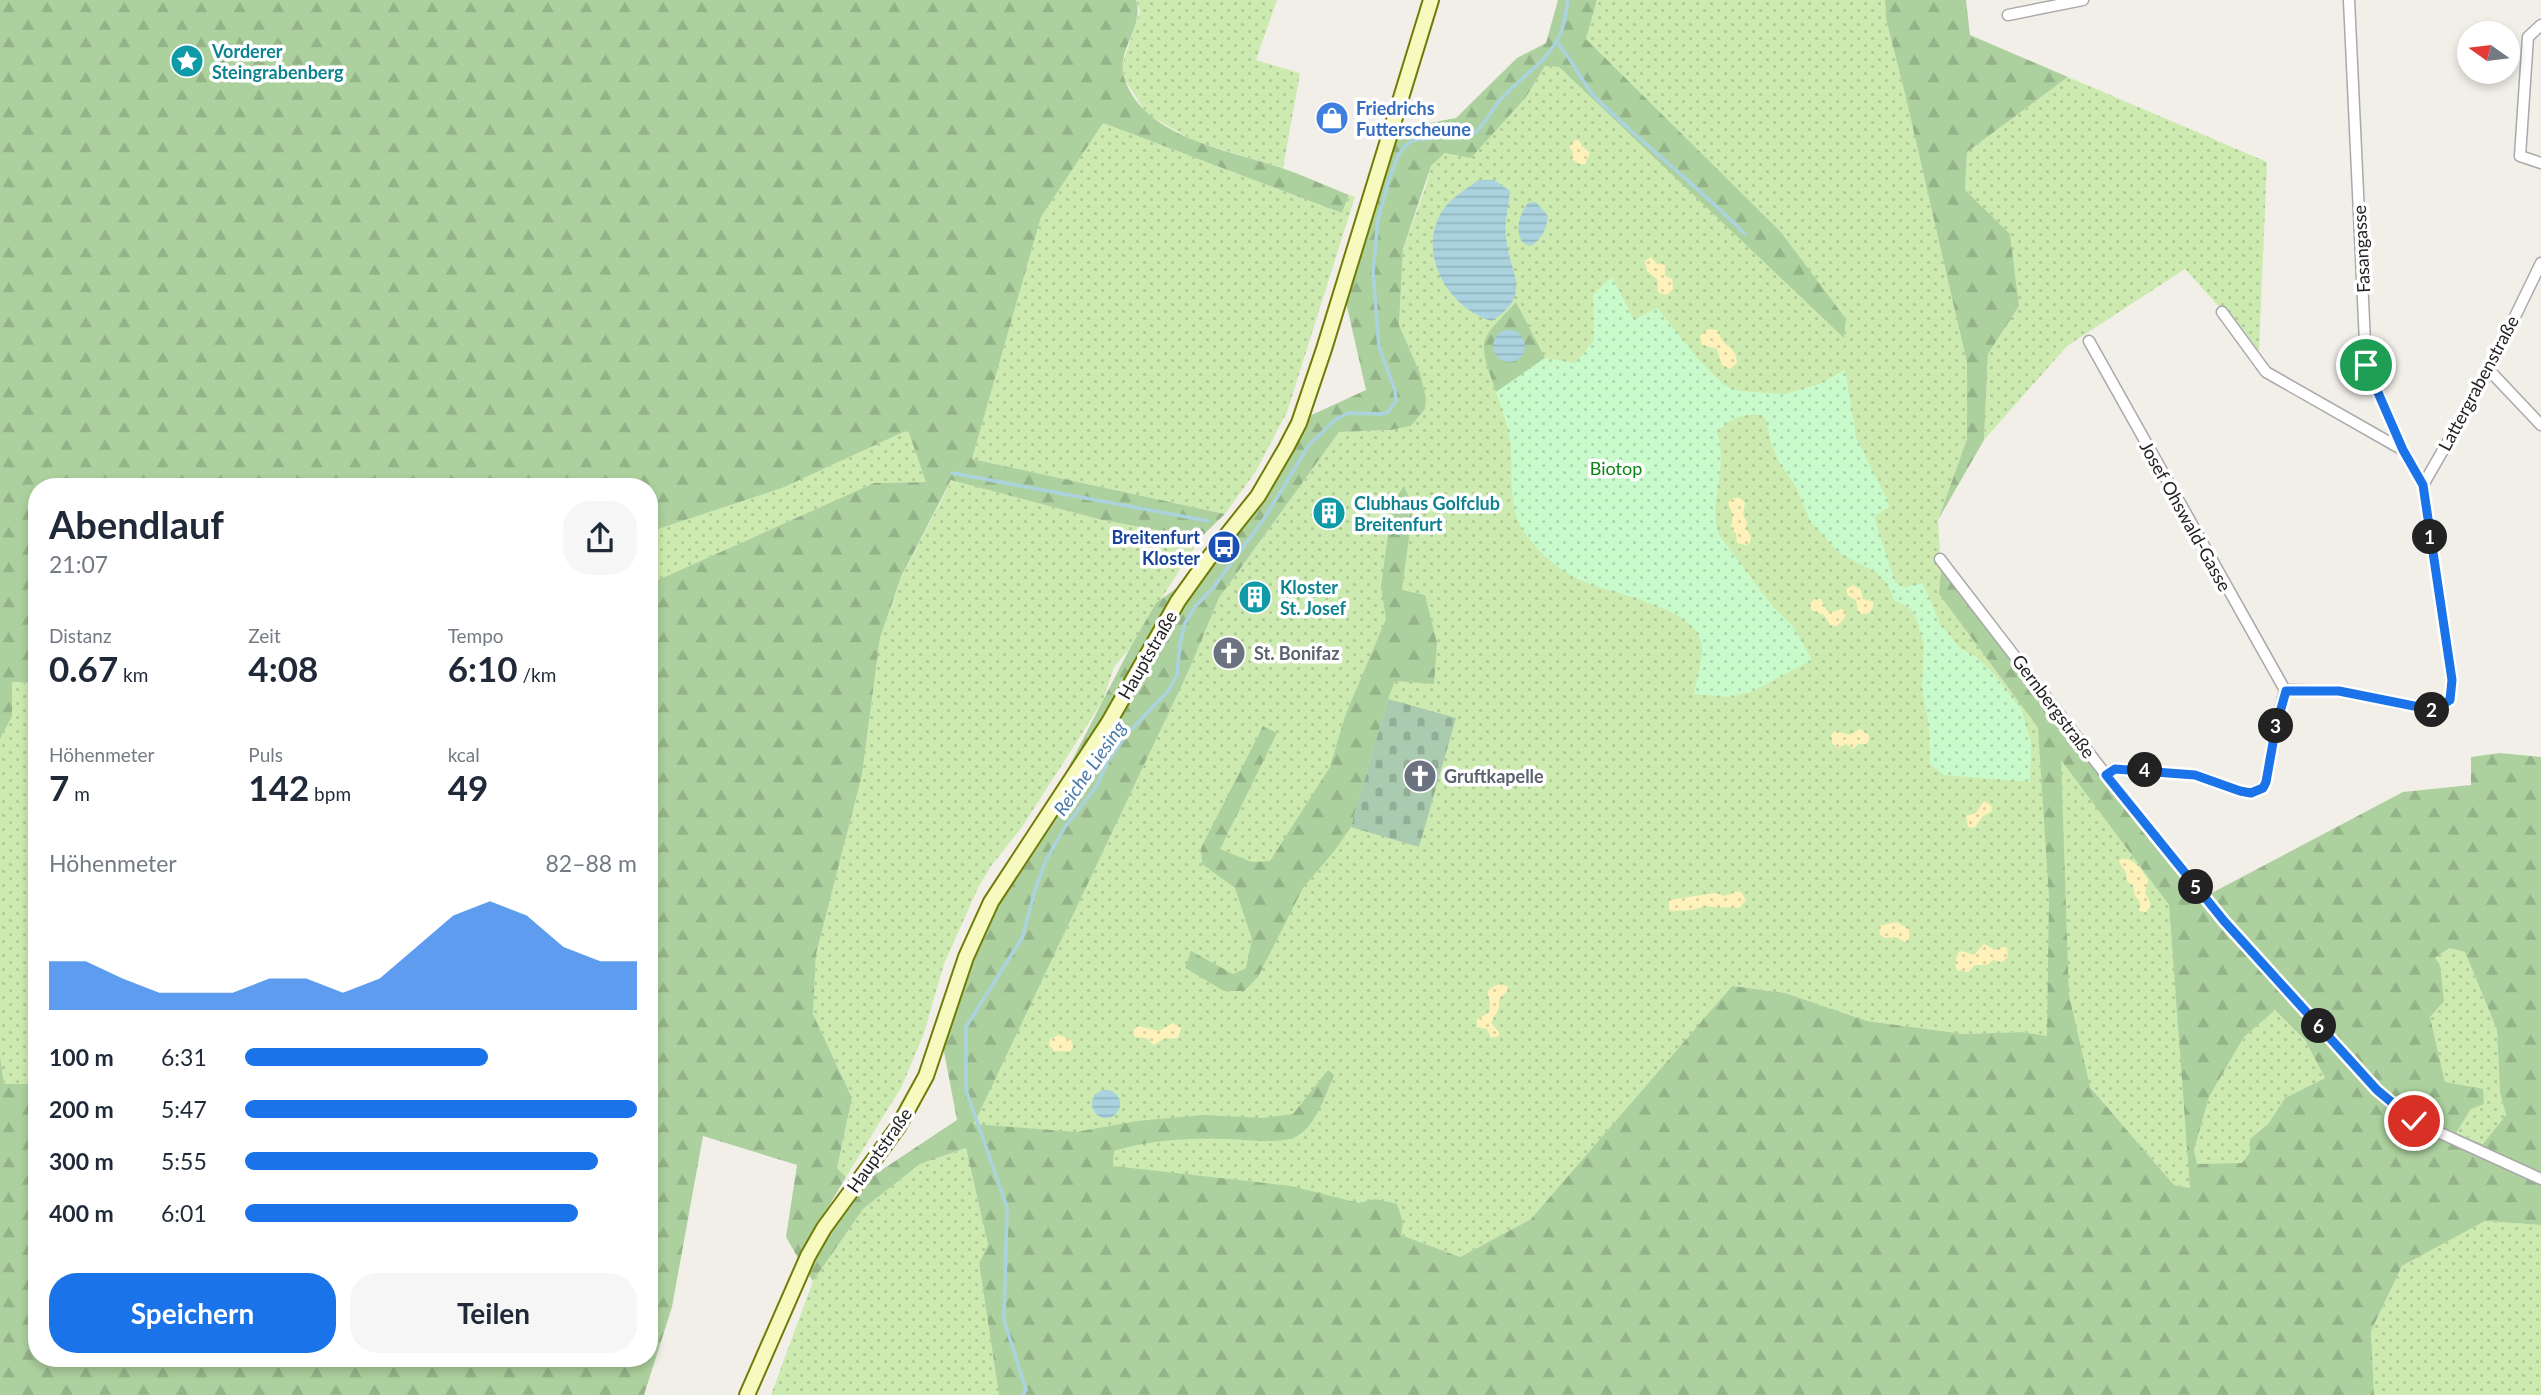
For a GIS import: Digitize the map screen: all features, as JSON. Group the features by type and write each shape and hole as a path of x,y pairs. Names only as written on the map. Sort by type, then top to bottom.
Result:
{"main road":[{"name":"Hauptstraße","path":"747,1395 808,1256 824,1228 898,1127 926,1076 966,957 991,902 1109,722 1173,610 1211,555 1258,496 1299,422 1431,0"}],"street":[{"path":"2008,15 2083,0"},
{"name":"Fasangasse","path":"2348,0 2366,365 2403,450 2423,485"},
{"path":"2541,25 2528,37 2520,156 2541,163"},
{"name":"Lattergrabenstraße","path":"2423,485 2488,370 2541,262"},
{"path":"2222,313 2266,372 2403,450"},
{"name":"Josef Ohswald-Gasse","path":"2088,341 2286,691"},
{"path":"2488,370 2541,425"},
{"path":"2106,775 2115,769 2181,773 2195,775 2240,791 2257,791 2266,782 2276,726 2286,691 2339,691 2434,710 2450,700 2452,680 2423,485"},
{"name":"Gernbergstraße","path":"1940,559 2106,775 2224,921 2388,1102 2414,1121 2541,1179"}],"green space":[{"path":"0,0 1136,0 1137,19 1124,57 1124,77 1134,97 1149,114 1189,138 1288,170 1349,195 1342,213 1103,123 1041,217 972,459 1225,514 1200,538 1102,520 951,480 901,577 880,638 862,775 816,954 813,1014 852,1098 837,1168 846,1177 798,1258 786,1237 797,1165 703,1136 672,1307 658,1351 658,580 874,483 926,482 908,430 782,488 658,529 658,478 28,478 28,683 12,682 12,716 0,739"},
{"path":"1136,0 1277,0 1256,60 1300,73 1283,168 1194,141 1147,114 1125,80 1122,65 1140,11"},
{"path":"1558,0 1597,0 1586,39 1780,231 1846,319 1844,338 1559,67 1545,66 1526,97 1471,158 1445,153 1431,166 1403,249 1399,325 1420,373 1426,398 1425,409 1411,426 1391,430 1339,432 1219,598 1189,670 974,1124 1076,1132 1137,1121 1203,1115 1262,1118 1293,1114 1328,1070 1334,1075 1319,1110 1302,1133 1295,1137 1272,1141 1201,1139 1142,1144 1114,1151 1113,1166 1291,1186 1359,1203 1375,1199 1397,1204 1403,1222 1401,1235 1460,1257 1531,1219 1732,986 1785,993 1867,1021 1964,1034 2022,1032 2047,1036 2049,897 2038,728 1939,594 1941,568 2208,895 2403,792 2471,785 2471,757 2500,753 2541,757 2541,1225 2485,1221 2402,1266 2371,1331 2374,1395 999,1395 979,1263 988,1245 966,1148 920,1164 863,1209 813,1281 804,1268 856,1187 957,1120 942,1041 971,956 1130,648 1156,603 1208,565 1305,418 1366,390 1345,298 1362,199 1382,132 1456,118 1517,58 1546,43","holes":["2061,760 2169,905 2190,1188 2174,1185 2090,1087 2069,995","2449,948 2465,952 2497,1030 2500,1093 2506,1115 2483,1144 2456,1133 2471,1109 2484,1104 2483,1089 2445,1082 2430,1017 2444,1001 2440,965 2435,958","2275,1010 2305,1040 2325,1078 2285,1098 2268,1124 2250,1139 2250,1152 2242,1163 2197,1164 2194,1150 2209,1097 2244,1037"]},
{"path":"1597,0 1885,0 1886,19 1967,363 1967,439 1938,520 1941,568 1939,594 2169,905 2191,1188 2174,1185 2047,1036 2022,1032 1964,1034 1867,1021 1785,993 1732,986 1531,1219 1460,1257 1401,1235 1082,1169 974,1124 1035,994 1034,990 1053,957 1189,670 1219,598 1339,432 1391,430 1411,426 1425,409 1420,373 1399,325 1403,249 1431,166 1445,153 1526,97 1545,66 1559,67 1844,337 1780,231 1586,39"},
{"path":"1885,0 1966,0 1970,35 2068,77 1967,152 1965,190 2010,234 2019,306 1988,354 1984,440 1938,520 1967,439 1967,363 1886,19"},
{"path":"2068,77 2267,162 2259,351 2185,269 2067,346 1984,440 1988,354 2019,306 2010,235 1965,190 1967,152"},
{"path":"1103,123 1342,213 1349,195 1355,197 1287,412 1256,471 1225,514 972,459 1041,217"},
{"name":"Biotop","path":"1612,277 1634,320 1657,308 1700,361 1725,386 1739,391 1785,394 1819,384 1845,370 1856,437 1890,506 1874,517 1895,582 1905,587 1923,583 1940,624 1960,648 1976,657 1995,675 2021,709 2031,743 2030,782 1944,775 1930,764 1929,726 1922,688 1924,644 1917,620 1911,609 1894,600 1888,585 1877,573 1839,553 1810,521 1796,487 1778,460 1766,419 1761,415 1736,418 1725,424 1717,433 1721,459 1716,522 1719,535 1774,608 1792,625 1812,660 1751,692 1729,697 1694,694 1702,647 1694,629 1667,610 1572,576 1549,560 1524,532 1518,521 1513,499 1510,438 1496,392 1545,358 1576,363 1594,340 1593,295"},
{"path":"1516,302 1545,358 1496,392 1486,361 1485,342 1494,326"},
{"path":"908,430 927,482 874,483 658,580 658,529 782,488"},
{"path":"952,480 1102,520 1200,538 1130,648 1114,667 1103,700 1074,746 1022,827 991,866 978,888 944,964 924,1033 902,1086 846,1177 837,1168 852,1098 813,1014 816,954 862,775 880,638 901,578"},
{"path":"1404,486 1413,507 1402,590 1425,595 1437,643 1434,684 1395,681 1351,827 1303,888 1258,977 1244,991 1224,991 1185,968 1191,951 1233,974 1246,968 1252,939 1235,888 1202,864 1201,848 1263,726 1277,733 1220,849 1252,862 1270,861 1330,767 1345,716 1386,619 1381,587 1392,504"},
{"path":"12,682 28,683 28,1084 4,1084 0,1056 0,739 11,716"},
{"path":"1388,699 1456,718 1419,847 1351,827"},
{"path":"2449,948 2465,952 2497,1030 2500,1093 2506,1115 2484,1144 2456,1133 2471,1109 2445,1083 2430,1016 2443,1001 2435,958"},
{"path":"2275,1010 2305,1040 2325,1078 2285,1098 2268,1124 2250,1139 2250,1152 2242,1163 2197,1165 2194,1150 2209,1097 2244,1037"},
{"path":"0,1056 4,1084 28,1084 28,1367 653,1367 644,1395 0,1395"},
{"path":"966,1148 988,1245 979,1263 999,1395 771,1395 813,1281 863,1209 920,1164"},
{"path":"2485,1221 2541,1225 2541,1395 2374,1395 2371,1331 2402,1266"}],"sand":[{"path":"1575,140 1579,140 1590,153 1585,164 1579,164 1572,159 1573,152 1569,147"},
{"path":"1651,257 1657,264 1665,265 1665,276 1672,279 1673,289 1666,295 1658,292 1657,279 1647,271 1645,261"},
{"path":"1709,329 1717,330 1722,340 1734,352 1737,363 1730,369 1722,365 1717,349 1702,345 1700,336"},
{"path":"1733,498 1740,498 1745,503 1743,515 1747,522 1746,529 1751,536 1747,545 1737,543 1736,534 1731,528 1733,516 1728,503"},
{"path":"1853,585 1861,590 1863,599 1873,602 1869,613 1862,614 1858,611 1856,600 1848,596 1846,589"},
{"path":"1814,599 1821,599 1827,611 1842,609 1846,613 1844,619 1837,626 1830,625 1824,615 1811,610 1810,604"},
{"path":"1860,729 1869,735 1866,744 1858,744 1853,749 1846,744 1838,748 1832,743 1831,735 1835,731 1850,735"},
{"path":"1984,801 1991,805 1992,811 1983,816 1974,828 1968,827 1966,816 1976,813"},
{"path":"2121,859 2134,862 2148,880 2145,893 2150,905 2146,912 2139,911 2140,901 2135,896 2133,886 2127,881 2126,872 2119,862"},
{"path":"1741,892 1746,900 1739,908 1707,906 1692,910 1669,909 1669,900 1715,893 1725,896"},
{"path":"1896,922 1909,929 1909,939 1905,942 1895,937 1885,938 1880,935 1879,926"},
{"path":"1984,944 1995,950 2007,948 2008,957 2002,962 1993,960 1987,965 1975,965 1968,972 1957,970 1955,964 1958,953 1962,951 1974,955"},
{"path":"1501,984 1507,986 1508,990 1499,1000 1499,1008 1491,1023 1499,1036 1491,1038 1487,1029 1477,1027 1477,1019 1490,1010 1490,988"},
{"path":"1173,1023 1181,1028 1178,1038 1163,1039 1154,1045 1146,1038 1134,1037 1134,1030 1138,1026 1159,1031"},
{"path":"1059,1035 1071,1040 1071,1051 1054,1051 1049,1045 1050,1039"}],"water":[{"path":"1478,180 1494,180 1510,191 1506,231 1516,291 1513,301 1505,311 1492,321 1476,315 1451,293 1441,278 1433,246 1435,229 1444,208"},
{"path":"1536,202 1548,216 1543,233 1530,246 1522,242 1519,222 1528,203"},
{"path":"1509,330 1520,335 1525,346 1520,357 1509,362 1498,357 1493,346 1498,335"},
{"path":"1106,1090 1116,1094 1120,1104 1116,1114 1106,1118 1096,1114 1092,1104 1096,1094"}],"waterway":[{"name":"Reiche Liesing","path":"1023,1395 1026,1390 1004,1320 1007,1207 966,1090 966,1027 1022,938 1046,860 1065,827 1096,787 1108,761 1128,733 1169,690 1177,675 1185,623 1195,607 1212,589 1264,519 1309,445 1336,419 1349,413 1382,414 1388,412 1396,401 1395,390 1379,347 1373,273 1378,220 1398,156 1405,146 1414,140 1472,135 1476,132 1499,101 1533,69 1556,42 1568,0"},
{"path":"1556,42 1597,99 1745,234"},
{"path":"952,473 1208,521"}],"place":[{"name":"Vorderer Steingrabenberg","path":"187,61"},
{"name":"Friedrichs Futterscheune","path":"1332,118"},
{"name":"Clubhaus Golfclub Breitenfurt","path":"1329,513"},
{"name":"Breitenfurt Kloster","path":"1224,547"},
{"name":"Kloster St. Josef","path":"1255,597"},
{"name":"St. Bonifaz","path":"1229,653"},
{"name":"Gruftkapelle","path":"1420,776"}],"route":[{"path":"2366,365 2403,450 2423,485 2452,680 2450,700 2434,710 2339,691 2286,691 2276,726 2266,782 2263,788 2251,793 2181,773 2115,769 2106,775 2224,921 2388,1102 2414,1121"}]}
